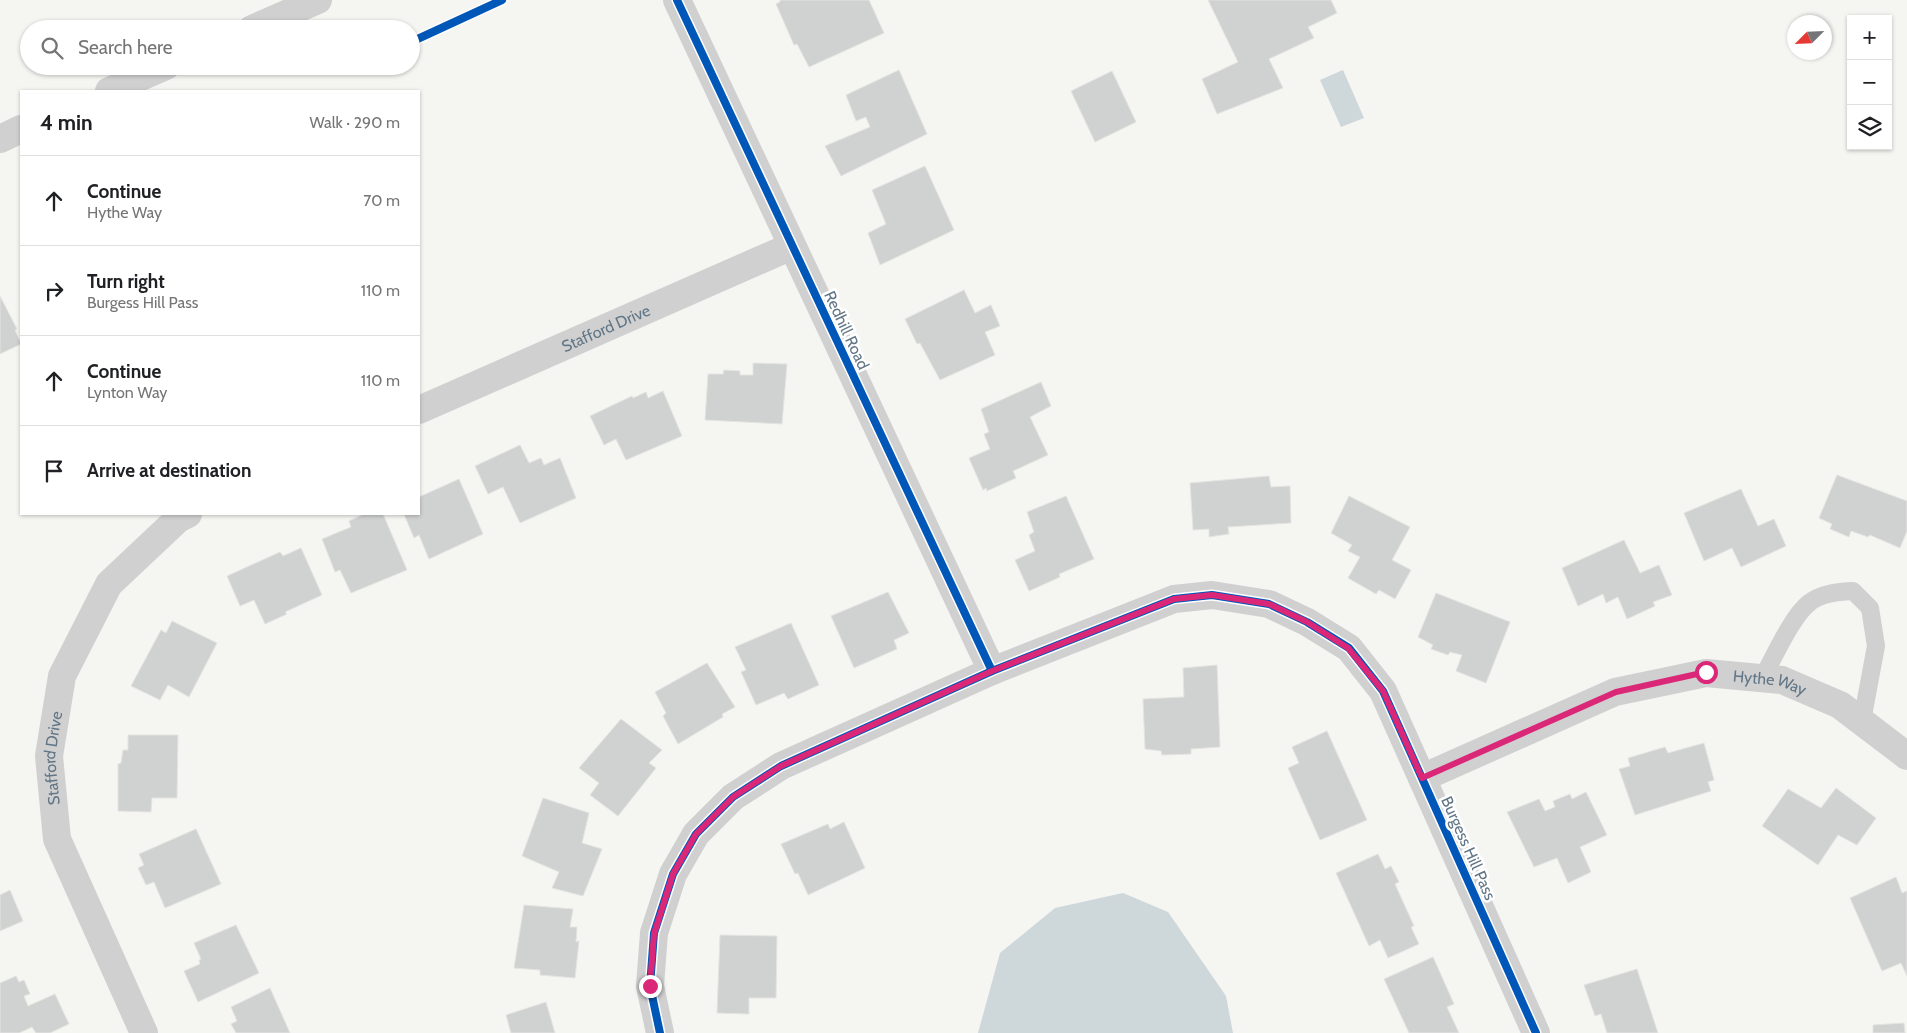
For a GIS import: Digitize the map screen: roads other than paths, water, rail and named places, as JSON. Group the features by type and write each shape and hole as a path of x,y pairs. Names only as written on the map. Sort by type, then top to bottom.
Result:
{"street":[{"path":"272,20 318,0"},
{"name":"Redhill Road","path":"676,0 992,671"},
{"path":"110,90 145,75"},
{"path":"0,138 20,129"},
{"name":"Stafford Drive","path":"420,410 792,246"},
{"name":"Stafford Drive","path":"144,1033 57,839 49,756 62,676 109,584 178,518 186,515"},
{"name":"Burgess Hill Pass","path":"660,1033 650,986 654,934 673,874 696,834 733,797 781,766 992,671 1174,599 1212,595 1269,604 1307,622 1348,648 1383,691 1536,1033"},
{"name":"Hythe Way","path":"1422,778 1616,692 1706,672 1782,680 1840,705 1907,756"}],"lane":[{"path":"1762,679 1785,636 1809,603 1833,592 1853,592 1870,608 1876,646 1862,721"}]}
